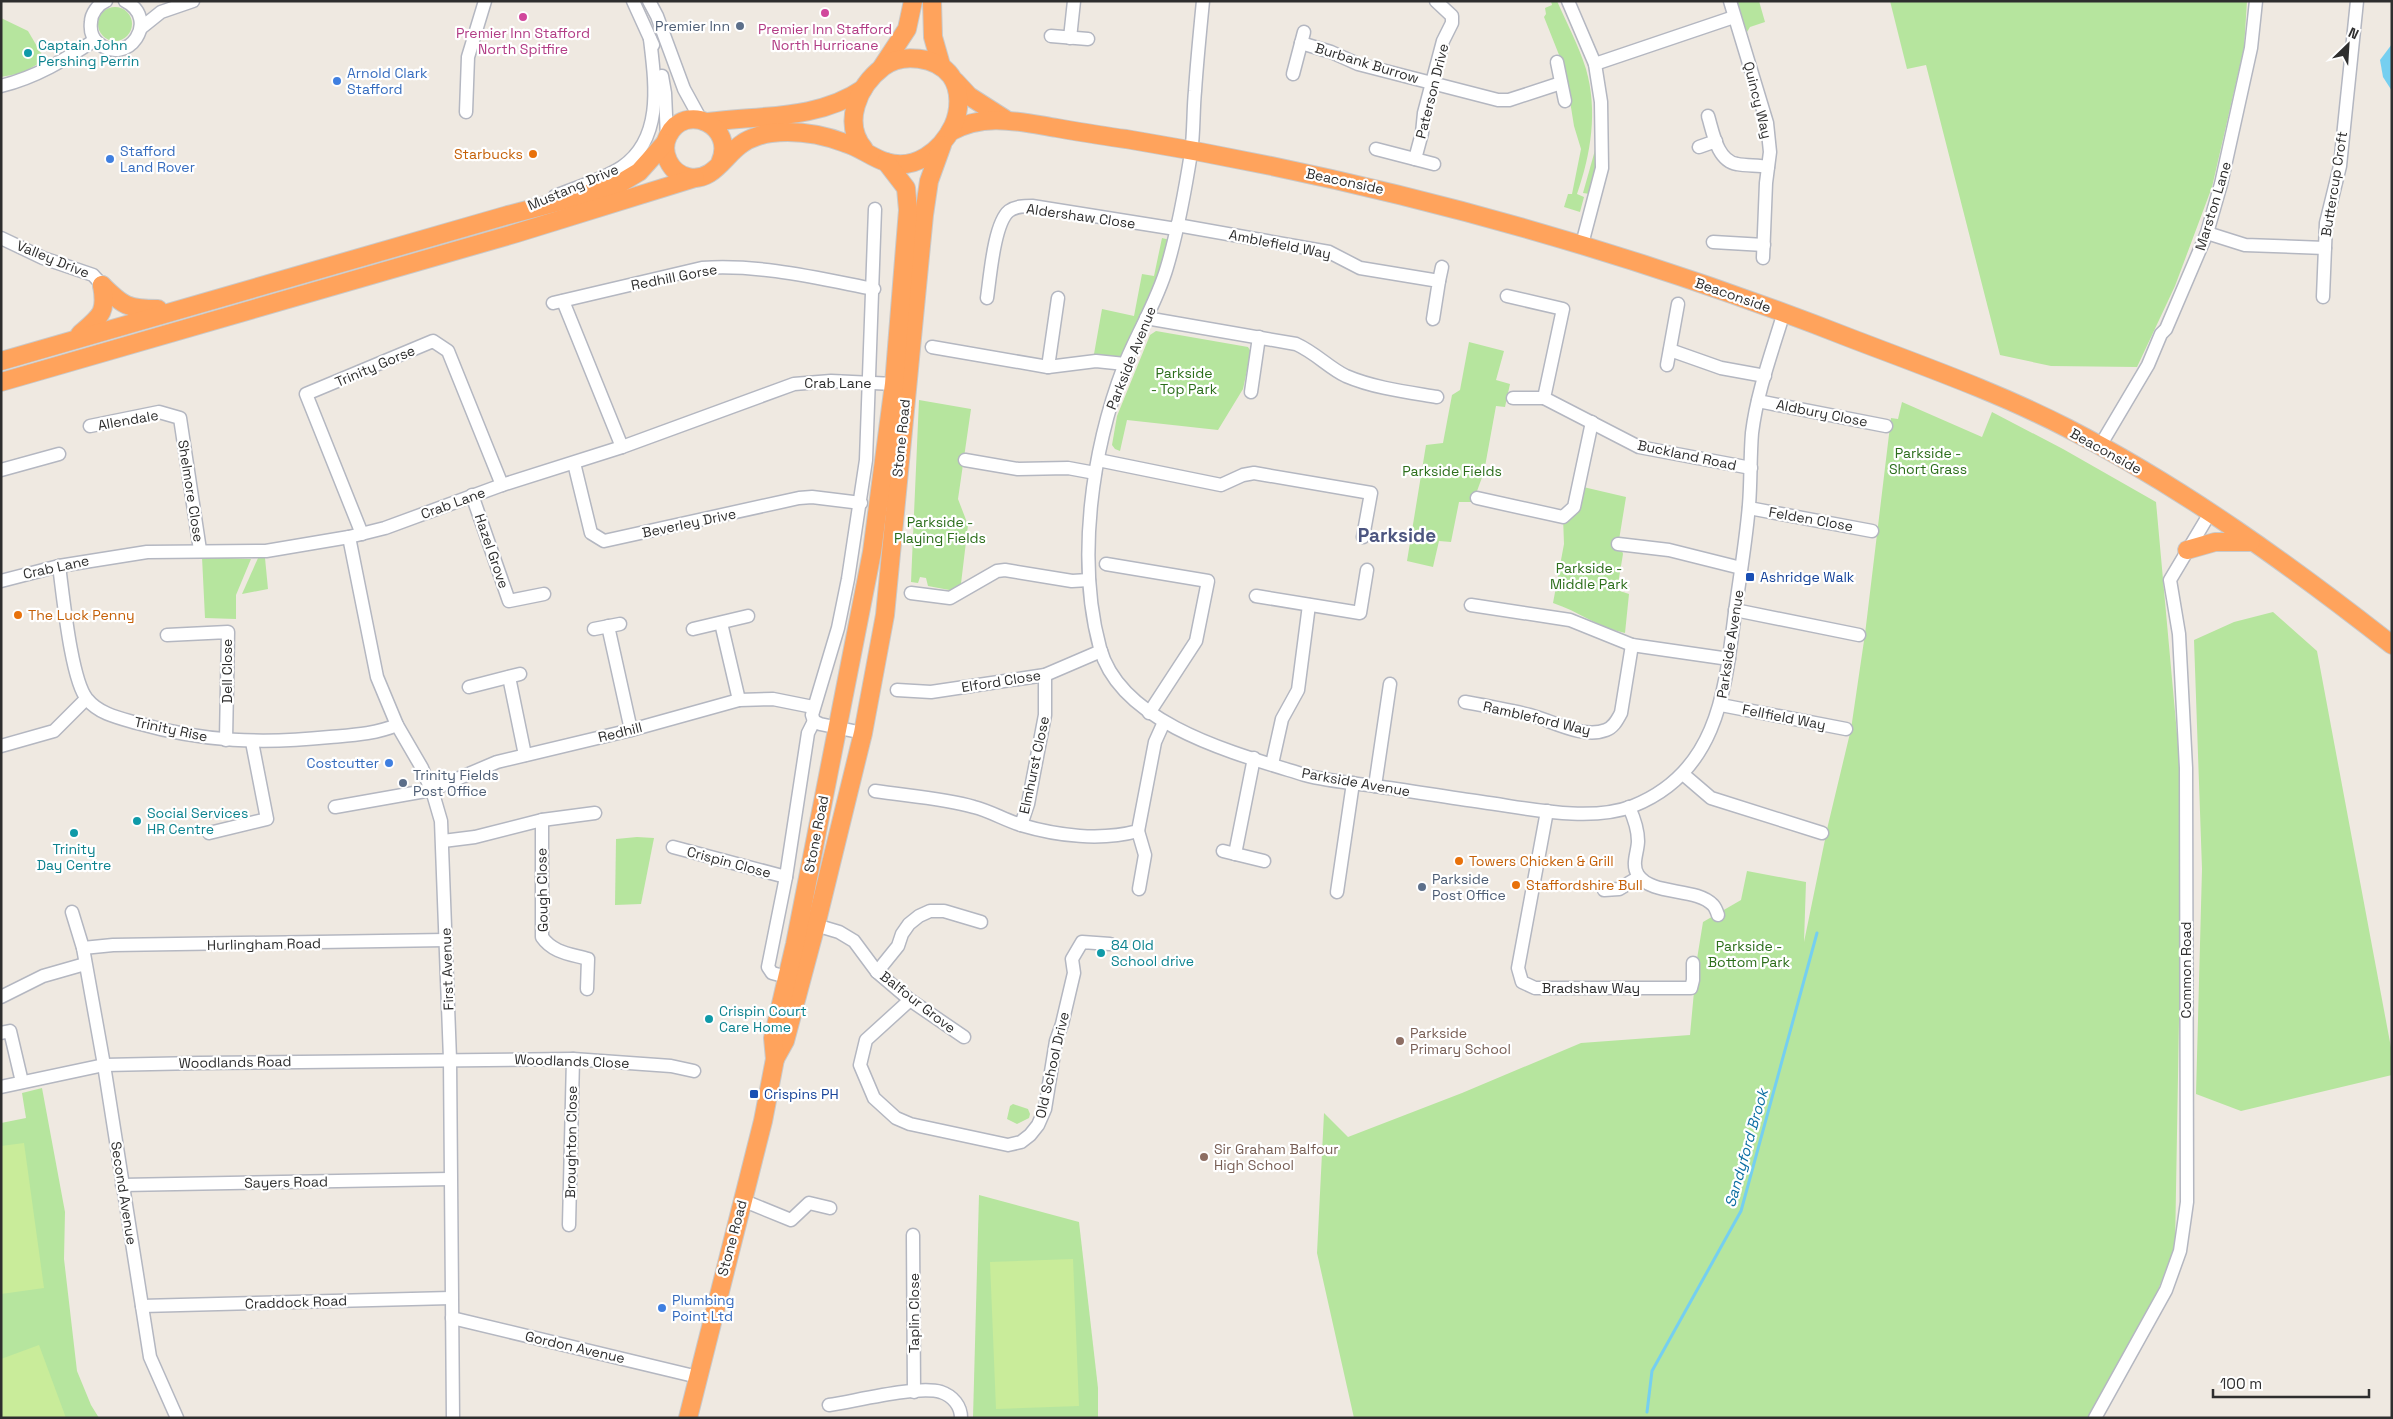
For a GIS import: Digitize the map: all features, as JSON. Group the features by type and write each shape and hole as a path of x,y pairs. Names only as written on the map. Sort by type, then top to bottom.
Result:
{"highway":[{"path":"864,149 855,134 853,124 856,103 863,90 882,67 907,29 913,1"},
{"path":"1,382 705,176 743,143 769,133 807,132 864,149 886,162 902,164 914,162 932,153 946,138 958,110 958,95 953,79 941,65 933,37 932,1"},
{"path":"882,67 893,61 913,58 941,65"},
{"name":"Beaconside","path":"953,79 969,96 1005,119"},
{"path":"1,361 76,338 614,186 639,172 666,141 672,129 680,122 691,119 705,121 779,116 834,106 863,90"},
{"name":"Beaconside","path":"946,138 973,122 1005,119 1192,150 1375,187 1582,244 1784,312 1996,394 2100,446 2210,513 2334,600 2392,645"},
{"path":"705,121 717,130 723,140 724,152 720,163"},
{"name":"Stone Road","path":"688,1418 763,1120 775,1059 773,1038 787,977 808,923 863,733 885,615 924,215 929,181 946,138"},
{"path":"666,141 666,158 674,170 688,177 695,178"},
{"name":"Stone Road","path":"775,1059 785,1041 808,923 838,726 872,552 894,384 908,197 900,178 886,162"},
{"path":"102,285 114,298 134,309 181,309"},
{"path":"76,338 101,314 105,302 102,285"},
{"path":"2187,550 2215,542 2251,542"}],"street":[{"path":"106,1 96,8 90,20 90,30 95,40 105,48 117,51 128,48 138,37 141,28 137,11 131,2"},
{"path":"141,28 161,12 193,1"},
{"path":"466,112 468,57 485,1"},
{"name":"Mustang Drive","path":"633,1 658,56 665,93 666,141"},
{"path":"649,1 657,16 684,89 705,121"},
{"path":"1070,38 1074,1"},
{"name":"Parkside Avenue","path":"1203,1 1189,93 1192,150 1166,270 1125,364 1108,413 1096,467 1089,580 1101,651 1122,690 1149,713 1164,722 1254,758 1311,777 1569,813 1629,807 1656,794 1682,774 1701,749 1721,706 1749,508 1752,434 1758,401 1784,312"},
{"name":"Paterson Drive","path":"1415,159 1443,40 1452,23 1452,16 1436,1"},
{"path":"1568,1 1595,64 1601,102 1602,168 1582,244"},
{"name":"Quincy Way","path":"1730,1 1767,123 1770,152 1763,258"},
{"name":"Marston Lane","path":"2100,446 2148,365 2161,334 2166,329 2207,233 2234,132 2251,48 2256,1"},
{"name":"Buttercup Croft","path":"2323,297 2324,248 2328,211 2340,166 2357,1"},
{"path":"1595,64 1734,17"},
{"path":"1051,36 1088,39"},
{"name":"Burbank Burrow","path":"1293,74 1303,37 1358,64 1498,100 1508,100 1561,83"},
{"name":"Mustang Drive","path":"508,215 621,168 636,153 650,127 656,91 650,39"},
{"path":"1,86 26,80 54,66 95,40"},
{"path":"1557,62 1565,101"},
{"path":"1708,116 1720,151 1728,161 1736,164 1768,167"},
{"path":"1699,147 1716,140"},
{"path":"1376,149 1434,164"},
{"name":"Aldershaw Close","path":"991,292 999,228 1008,212 1015,208 1032,206 1176,227"},
{"path":"787,977 772,973 768,967 786,877 808,733 814,721 812,715 813,707 838,628 860,503 866,460 868,383 874,289 875,209"},
{"name":"Amblefield Way","path":"1176,227 1329,252 1360,268 1439,281"},
{"name":"Buttercup Croft","path":"2207,233 2245,245 2324,248"},
{"name":"Valley Drive","path":"1,238 43,258 93,275 102,285"},
{"path":"1713,242 1764,245"},
{"name":"Redhill Gorse","path":"622,446 558,302 702,268 720,267 750,267 874,289"},
{"path":"1433,318 1442,267"},
{"path":"1508,296 1562,309 1544,398"},
{"path":"1048,367 1058,298"},
{"path":"1667,365 1678,304"},
{"path":"1146,318 1296,344 1313,352 1344,375 1359,381 1437,397"},
{"path":"1251,392 1258,337"},
{"name":"Trinity Gorse","path":"362,534 306,394 433,342 448,351 502,485"},
{"path":"932,348 1048,367 1096,361 1125,364"},
{"path":"1670,350 1721,368 1765,376"},
{"name":"Crab Lane","path":"1,581 59,566 148,552 266,550 349,537 385,528 472,495 574,463 794,384 813,381 894,384"},
{"name":"Buckland Road","path":"1514,398 1544,398 1640,447 1751,468"},
{"name":"Aldbury Close","path":"1758,401 1886,426"},
{"name":"Allendale","path":"90,426 159,412 180,418 182,433"},
{"path":"1477,498 1563,517 1574,507 1592,422"},
{"name":"Shelmore Close","path":"182,433 200,550"},
{"path":"1,470 60,454"},
{"path":"965,460 1018,469 1096,467 1221,485 1243,475 1254,473 1371,494 1364,537"},
{"name":"Beverley Drive","path":"574,463 591,533 604,541 800,498 812,497 860,503"},
{"name":"Hazel Grove","path":"472,495 509,601 544,594"},
{"name":"Felden Close","path":"1749,508 1872,531"},
{"name":"Common Road","path":"2095,1418 2166,1290 2180,1251 2187,1202 2186,768 2179,634 2170,580 2210,513"},
{"name":"First Avenue","path":"349,537 373,663 397,724 422,768 441,822 450,1059 450,1298 453,1418"},
{"path":"1618,544 1669,550 1741,568"},
{"path":"1106,564 1208,581 1196,641 1149,713"},
{"path":"1,746 54,731 86,699 76,676 59,566"},
{"path":"911,593 950,598 997,571 1005,570 1072,581 1089,580"},
{"path":"1256,596 1360,614 1367,570"},
{"path":"1471,604 1570,620 1632,645 1729,659"},
{"path":"1272,764 1282,719 1298,690 1309,605"},
{"path":"1735,610 1859,635"},
{"path":"693,629 748,616"},
{"path":"721,623 739,700"},
{"path":"594,629 614,625 631,730"},
{"name":"Dell Close","path":"167,635 228,632 226,740"},
{"name":"Rambleford Way","path":"1465,702 1533,716 1579,730 1593,732 1607,730 1616,723 1621,713 1632,645"},
{"name":"Elford Close","path":"897,690 930,692 1044,675 1101,651"},
{"name":"Elmhurst Close","path":"1021,825 1028,804 1045,715 1044,675"},
{"path":"469,687 514,676 525,755"},
{"path":"1375,786 1390,684"},
{"name":"Trinity Rise","path":"86,699 104,713 119,718 156,728 226,740 252,742 288,741 373,733 397,724"},
{"name":"Redhill","path":"336,807 431,790 497,762 631,730 739,700 773,699 813,707"},
{"name":"Fellfield Way","path":"1721,706 1846,729"},
{"path":"814,721 863,733"},
{"path":"1139,889 1145,855 1138,831 1155,742 1164,722"},
{"path":"208,833 267,819 252,742"},
{"path":"1254,758 1229,852 1264,861"},
{"path":"1682,774 1711,798 1822,833"},
{"path":"1337,892 1353,783"},
{"path":"875,791 974,807 1021,825 1098,837 1119,836 1138,831"},
{"path":"1629,807 1636,825 1638,840 1635,861 1636,870 1640,877 1650,885 1699,898 1713,904 1718,915"},
{"name":"Bradshaw Way","path":"1547,811 1518,968 1522,982 1535,988 1690,988 1693,980 1693,964"},
{"path":"443,840 475,837 542,820 596,813"},
{"name":"Gough Close","path":"542,820 542,937 547,945 556,951 588,959 587,989"},
{"name":"Crispin Close","path":"673,847 786,877"},
{"path":"1604,890 1619,889 1640,877"},
{"path":"878,972 898,946 902,934 909,924 919,916 930,911 944,911 980,922"},
{"name":"Second Avenue","path":"72,912 83,948 104,1065 150,1357 177,1418"},
{"name":"Balfour Grove","path":"808,923 838,932 854,941 878,972 910,1000 964,1037"},
{"name":"Hurlingham Road","path":"83,948 113,945 446,940"},
{"name":"Old School Drive","path":"910,1000 866,1040 860,1065 874,1098 896,1118 910,1124 1008,1145 1021,1142 1038,1125 1045,1109 1056,1041 1074,973 1072,960 1082,942 1110,944"},
{"path":"1,997 43,976 85,964"},
{"path":"1,1034 10,1031 22,1082"},
{"name":"Woodlands Close","path":"450,1059 573,1060 671,1066 694,1071"},
{"name":"Woodlands Road","path":"1,1086 104,1065 450,1059"},
{"name":"Broughton Close","path":"569,1225 573,1060"},
{"name":"Sayers Road","path":"122,1186 450,1179"},
{"path":"742,1200 791,1220 809,1203 830,1208"},
{"name":"Taplin Close","path":"913,1235 914,1392"},
{"name":"Craddock Road","path":"142,1306 450,1298"},
{"name":"Gordon Avenue","path":"452,1318 698,1376"},
{"path":"829,1405 914,1392 939,1392 948,1395 956,1401 961,1410 961,1418"}],"green space":[{"path":"1551,1 1557,1 1580,52 1590,85 1592,101 1591,132 1586,164 1577,194 1584,197 1580,212 1564,207 1568,194 1572,194 1581,149 1574,126 1565,70 1544,17 1546,14 1545,8 1552,5"},
{"path":"1736,1 1759,1 1765,22 1750,27 1747,32"},
{"path":"1890,1 2247,1 2244,48 2212,187 2175,286 2137,367 2051,366 2000,355 1926,65 1907,69"},
{"path":"115,7 122,8 127,12 131,17 131,31 127,36 122,40 115,41 108,40 103,36 99,31 98,24 99,17 103,12 108,8"},
{"path":"1,18 28,31 45,60 22,73 1,77"},
{"path":"1597,143 1596,166 1590,194 1583,193"},
{"path":"1162,238 1170,240 1166,263 1123,357 1094,354 1102,309 1134,316 1142,274 1154,276"},
{"name":"Parkside - Top Park","path":"1156,331 1248,347 1251,352 1243,389 1218,430 1127,420 1120,451 1112,445 1117,416 1150,335"},
{"name":"Parkside Fields","path":"1469,342 1504,351 1496,380 1510,384 1505,407 1496,406 1484,472 1473,502 1459,502 1451,542 1439,541 1433,567 1407,561 1426,445 1443,443 1452,395 1460,390"},
{"name":"Parkside - Playing Fields","path":"919,400 971,409 958,499 968,525 960,592 928,586 926,578 920,577 918,583 911,582"},
{"path":"1902,402 1982,437 1992,412 2063,449 2156,502 2180,767 2181,906 2175,1247 2145,1323 2087,1418 1354,1418 1317,1253 1324,1113 1348,1137 1462,1093 1581,1043 1690,1035 1697,959 1703,922 1741,900 1747,871 1806,882 1804,942 1828,825 1851,729 1865,634 1891,418 1898,419"},
{"name":"Parkside - Middle Park","path":"1579,486 1626,497 1619,540 1623,554 1617,590 1629,594 1625,633 1615,631 1553,603 1564,544 1563,517"},
{"path":"202,557 251,559 236,595 236,619 205,618"},
{"path":"258,558 265,558 268,589 242,594"},
{"path":"2273,612 2317,651 2392,1053 2392,1075 2241,1111 2196,1094 2202,869 2194,640 2234,622"},
{"path":"654,838 641,904 615,905 616,839"},
{"path":"42,1088 65,1212 64,1259 77,1371 91,1405 99,1418 1,1418 1,1123 26,1118 22,1093"},
{"path":"1013,1104 1028,1109 1029,1118 1017,1124 1007,1119 1010,1106"},
{"path":"24,1143 44,1288 1,1294 1,1146"},
{"path":"979,1195 1079,1222 1098,1388 1098,1418 973,1418"},
{"path":"1073,1259 1079,1406 996,1409 990,1262"},
{"path":"39,1345 66,1418 1,1418 1,1359"}],"water":[{"path":"2392,44 2392,91 2383,77 2380,60"}],"waterway":[{"name":"Sandyford Brook","path":"1647,1412 1652,1371 1741,1211 1817,933"}],"place":[{"name":"Premier Inn Stafford North Hurricane","path":"825,13"},
{"name":"Premier Inn Stafford North Spitfire","path":"523,17"},
{"name":"Premier Inn","path":"740,26"},
{"name":"Captain John Pershing Perrin","path":"28,53"},
{"name":"Arnold Clark Stafford","path":"337,81"},
{"name":"Starbucks","path":"533,154"},
{"name":"Stafford Land Rover","path":"110,159"},
{"name":"Ashridge Walk","path":"1750,577"},
{"name":"The Luck Penny","path":"18,615"},
{"name":"Costcutter","path":"389,763"},
{"name":"Trinity Fields Post Office","path":"403,783"},
{"name":"Social Services HR Centre","path":"137,821"},
{"name":"Trinity Day Centre","path":"74,833"},
{"name":"Towers Chicken & Grill","path":"1459,861"},
{"name":"Staffordshire Bull","path":"1516,885"},
{"name":"Parkside Post Office","path":"1422,887"},
{"name":"84 Old School drive","path":"1101,953"},
{"name":"Crispin Court Care Home","path":"709,1019"},
{"name":"Parkside Primary School","path":"1400,1041"},
{"name":"Crispins PH","path":"754,1094"},
{"name":"Sir Graham Balfour High School","path":"1204,1157"},
{"name":"Plumbing Point Ltd","path":"662,1308"}],"district":[{"name":"Parkside","path":"1397,535"}],"park label":[{"name":"Parkside - Short Grass","path":"1928,462"},
{"name":"Parkside - Bottom Park","path":"1749,954"}]}
